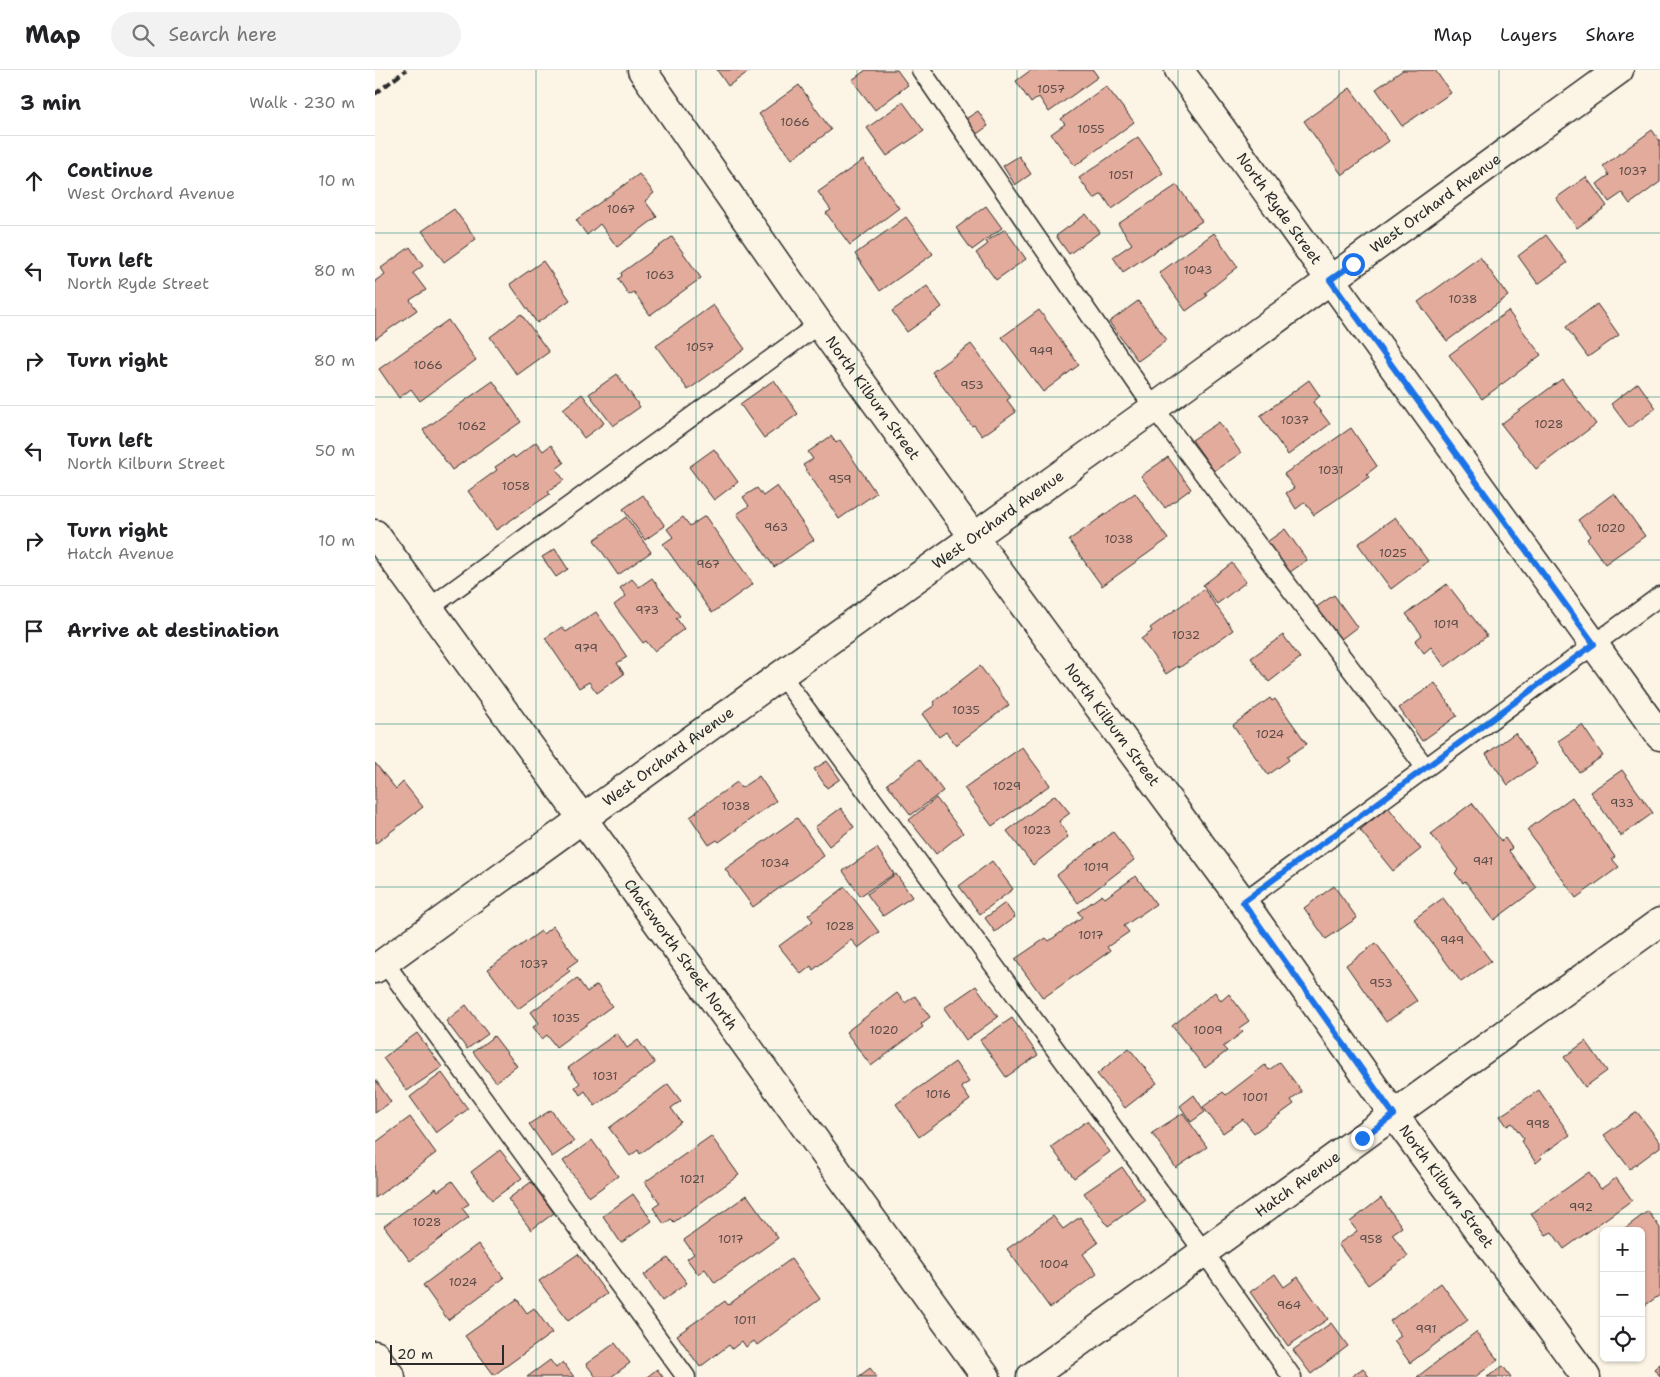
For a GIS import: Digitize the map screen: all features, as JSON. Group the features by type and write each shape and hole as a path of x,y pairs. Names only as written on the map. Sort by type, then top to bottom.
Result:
{"street":[{"name":"North Kilburn Street","path":"642,70 819,324 973,537 1243,902 1394,1115 1586,1377"},
{"name":"North Ryde Street","path":"1179,70 1660,736"},
{"name":"West Orchard Avenue","path":"380,966 1619,70"},
{"name":"Chatsworth Street North","path":"375,534 583,818 986,1377"},
{"name":"Hatch Avenue","path":"1031,1377 1660,922"},
{"path":"375,1355 391,1377"}],"lane":[{"path":"921,70 1154,408 1425,767"},
{"path":"429,608 819,324"},
{"path":"1243,902 1660,596"},
{"path":"781,675 1204,1252 1292,1377"},
{"path":"380,966 686,1377"}],"building":[{"path":"717,70 751,70 728,86"},
{"path":"866,70 897,70 908,85 875,110 852,80"},
{"path":"1031,70 1093,70 1098,77 1049,112 1039,97 1031,103 1016,81"},
{"path":"1403,70 1435,70 1451,93 1402,126 1376,89"},
{"path":"799,85 831,130 792,159 759,114"},
{"path":"1106,86 1134,122 1075,166 1051,134 1065,124 1061,119"},
{"path":"1350,88 1389,141 1342,175 1304,121"},
{"path":"903,102 924,131 887,156 867,128"},
{"path":"978,111 988,126 974,136 964,120"},
{"path":"1652,130 1660,141 1660,182 1630,204 1622,193 1609,202 1597,184 1609,175 1603,166"},
{"path":"1138,137 1163,173 1112,209 1102,194 1094,199 1079,178"},
{"path":"1019,156 1031,174 1015,185 1003,166"},
{"path":"863,160 899,208 850,245 826,213 831,210 818,192"},
{"path":"639,174 654,193 645,201 657,217 617,247 600,224 587,235 576,220"},
{"path":"1586,177 1607,206 1577,228 1556,198"},
{"path":"1177,185 1202,221 1123,272 1113,257 1132,244 1118,224"},
{"path":"986,206 1002,228 972,250 956,228"},
{"path":"454,209 476,239 444,262 422,231"},
{"path":"1086,214 1100,232 1069,254 1056,236"},
{"path":"906,217 933,254 880,291 855,254"},
{"path":"1005,229 1026,259 996,280 976,253 988,244 986,242"},
{"path":"1214,233 1238,267 1205,293 1207,296 1186,311 1159,273"},
{"path":"1546,235 1567,263 1538,284 1518,256"},
{"path":"672,237 701,278 650,315 634,292 629,295 618,279 622,276 621,273"},
{"path":"410,247 423,266 413,273 426,290 410,300 417,310 375,339 375,281 385,274 381,268"},
{"path":"1480,257 1508,296 1447,341 1418,302"},
{"path":"543,261 570,300 537,323 510,284"},
{"path":"927,286 942,307 907,332 892,311"},
{"path":"1138,301 1167,340 1138,361 1109,322"},
{"path":"1597,304 1619,335 1588,357 1566,327"},
{"path":"713,305 745,349 688,390 656,346"},
{"path":"1039,310 1079,365 1043,392 1002,337"},
{"path":"1508,311 1541,355 1482,399 1449,355"},
{"path":"521,314 549,352 517,375 490,337"},
{"path":"448,320 476,360 420,401 411,389 399,398 379,369"},
{"path":"971,344 1011,397 1007,400 1016,412 982,436 974,425 972,426 932,372"},
{"path":"617,374 640,407 613,426 589,394"},
{"path":"1562,379 1596,424 1536,469 1501,424"},
{"path":"774,380 798,414 764,438 740,404"},
{"path":"1309,380 1320,396 1313,402 1330,424 1288,455 1260,416"},
{"path":"493,381 521,422 452,470 423,430"},
{"path":"1638,383 1656,408 1629,428 1611,404"},
{"path":"582,394 604,423 584,438 563,409"},
{"path":"1219,422 1241,453 1214,471 1192,440"},
{"path":"1351,428 1377,466 1367,474 1369,477 1314,515 1305,502 1296,509 1286,493 1294,488 1284,474"},
{"path":"831,436 836,443 840,440 876,493 839,519 803,465 813,459 808,452"},
{"path":"536,442 543,451 551,445 564,463 556,469 564,480 548,492 550,494 496,530 468,491 497,470 495,467 513,455 515,458"},
{"path":"714,449 738,482 714,500 689,467"},
{"path":"1168,457 1191,489 1165,508 1141,476"},
{"path":"777,486 814,540 774,567 737,514 749,506 743,497 757,488 763,496"},
{"path":"1135,493 1168,539 1102,586 1069,540"},
{"path":"1614,493 1645,536 1605,564 1587,539 1590,536 1578,520"},
{"path":"643,495 665,526 645,540 623,509"},
{"path":"705,516 753,584 712,613 663,544 673,537 667,529 683,517 690,526"},
{"path":"626,517 651,552 618,575 594,540"},
{"path":"1395,517 1428,561 1391,589 1358,544"},
{"path":"1285,529 1307,560 1286,575 1264,544"},
{"path":"555,549 568,569 556,577 542,557"},
{"path":"1232,563 1246,582 1217,604 1203,585"},
{"path":"652,578 680,616 676,618 684,629 654,651 646,641 643,643 614,605 626,596 620,588 632,579 639,587"},
{"path":"1447,584 1487,636 1445,667 1431,647 1424,653 1415,641 1422,635 1406,614"},
{"path":"1204,589 1233,630 1179,668 1178,666 1166,674 1141,639 1152,631 1150,628"},
{"path":"1334,595 1357,627 1336,643 1312,610"},
{"path":"596,612 627,657 617,663 624,674 597,693 589,682 579,688 545,638 562,627 566,632"},
{"path":"1283,635 1300,658 1269,682 1251,658"},
{"path":"980,666 1009,705 956,745 946,732 939,737 922,714 935,705 933,702"},
{"path":"1435,683 1457,716 1422,741 1399,708"},
{"path":"1270,698 1272,701 1275,699 1307,744 1287,757 1289,760 1268,775 1233,725"},
{"path":"1582,725 1603,756 1579,772 1558,741"},
{"path":"1515,733 1537,764 1508,785 1486,754"},
{"path":"1022,747 1050,785 992,826 964,788"},
{"path":"919,759 943,791 911,815 887,784"},
{"path":"827,761 840,779 827,788 814,769"},
{"path":"375,763 396,789 403,782 423,807 375,844"},
{"path":"1622,770 1653,813 1621,836 1590,792"},
{"path":"759,776 776,801 719,842 717,840 709,845 690,817 737,782 741,788"},
{"path":"1055,795 1070,813 1059,821 1068,837 1033,865 1007,831"},
{"path":"1572,797 1615,857 1612,859 1619,867 1576,898 1527,830"},
{"path":"936,798 963,833 936,854 909,820"},
{"path":"1472,803 1501,841 1505,838 1512,848 1509,851 1537,888 1494,920 1465,881 1463,883 1455,873 1458,870 1431,834"},
{"path":"1388,807 1421,849 1393,871 1360,830"},
{"path":"841,808 854,827 829,846 815,827"},
{"path":"797,818 824,856 753,907 725,869"},
{"path":"1113,832 1134,860 1078,903 1057,875"},
{"path":"877,848 894,874 860,896 843,871"},
{"path":"992,861 1013,889 980,914 959,886"},
{"path":"896,874 912,897 883,916 867,894"},
{"path":"1136,876 1156,904 1124,926 1129,932 1107,947 1110,951 1043,998 1015,959 1046,938 1049,941 1082,917 1078,912 1102,895 1105,898"},
{"path":"1334,886 1357,918 1326,939 1304,908"},
{"path":"845,887 879,932 858,948 851,940 813,970 811,966 801,974 779,946 813,921 808,915"},
{"path":"1443,898 1491,961 1461,982 1414,919"},
{"path":"1005,903 1015,917 995,932 985,918"},
{"path":"553,926 578,960 567,968 570,971 518,1009 488,969 541,931 543,934"},
{"path":"1376,943 1417,1001 1386,1022 1346,965"},
{"path":"577,978 587,992 597,985 612,1006 556,1047 547,1035 542,1039 533,1027 539,1023 531,1012"},
{"path":"976,986 998,1017 966,1040 944,1008"},
{"path":"1215,992 1221,1001 1229,994 1249,1021 1239,1028 1243,1032 1223,1047 1227,1051 1205,1068 1172,1026"},
{"path":"897,993 905,1003 915,996 930,1017 921,1024 923,1027 871,1066 846,1032"},
{"path":"466,1005 488,1034 467,1049 446,1021"},
{"path":"1012,1018 1038,1055 1006,1077 980,1040"},
{"path":"417,1033 442,1067 407,1091 383,1058"},
{"path":"617,1033 627,1048 638,1040 655,1063 595,1106 585,1091 580,1095 575,1087 580,1083 568,1068"},
{"path":"494,1036 517,1066 496,1082 473,1052"},
{"path":"1586,1041 1607,1071 1585,1087 1564,1057"},
{"path":"1129,1048 1157,1083 1125,1108 1097,1074"},
{"path":"955,1062 969,1082 961,1087 970,1100 919,1137 896,1104"},
{"path":"1280,1062 1302,1092 1291,1100 1294,1104 1254,1133 1243,1119 1223,1133 1203,1107 1223,1092 1226,1095 1265,1065 1269,1070"},
{"path":"442,1073 468,1109 436,1133 410,1097"},
{"path":"375,1079 391,1102 375,1113"},
{"path":"668,1084 681,1101 671,1108 681,1122 640,1154 638,1150 630,1156 609,1128"},
{"path":"1539,1090 1570,1135 1540,1156 1542,1158 1536,1163 1521,1141 1524,1139 1512,1123 1507,1126 1500,1116"},
{"path":"1194,1095 1205,1112 1191,1122 1180,1106"},
{"path":"551,1110 574,1142 552,1157 529,1124"},
{"path":"1637,1112 1660,1142 1660,1147 1630,1169 1604,1135"},
{"path":"1183,1113 1207,1147 1176,1168 1152,1133"},
{"path":"410,1117 436,1153 375,1198 375,1143"},
{"path":"1087,1121 1110,1152 1074,1178 1051,1147"},
{"path":"711,1136 739,1175 674,1222 671,1219 664,1224 653,1208 660,1203 645,1182"},
{"path":"592,1140 618,1176 589,1197 563,1161"},
{"path":"500,1150 522,1178 492,1200 471,1172"},
{"path":"1122,1167 1145,1200 1108,1226 1084,1193"},
{"path":"1589,1172 1601,1189 1616,1178 1632,1200 1564,1249 1552,1232 1546,1235 1531,1214"},
{"path":"452,1181 469,1204 462,1208 469,1217 410,1261 384,1226 436,1188 438,1191"},
{"path":"531,1182 554,1213 531,1230 508,1199"},
{"path":"633,1194 652,1221 621,1243 603,1216"},
{"path":"747,1195 778,1238 715,1283 705,1269 698,1274 687,1259 694,1254 684,1240"},
{"path":"1381,1198 1402,1227 1392,1234 1408,1256 1368,1285 1338,1244 1357,1231 1350,1222"},
{"path":"1648,1211 1660,1228 1660,1295 1645,1305 1645,1227 1626,1227"},
{"path":"1053,1216 1063,1229 1080,1217 1098,1243 1083,1254 1097,1274 1050,1308 1007,1249"},
{"path":"478,1244 504,1278 448,1320 423,1285"},
{"path":"578,1254 607,1294 568,1321 539,1281"},
{"path":"668,1258 687,1283 662,1301 644,1275"},
{"path":"791,1259 820,1299 757,1345 754,1341 746,1347 742,1341 732,1349 729,1345 700,1367 677,1335 725,1301 728,1305"},
{"path":"1275,1274 1284,1287 1298,1277 1328,1319 1288,1346 1250,1292"},
{"path":"1441,1283 1468,1320 1410,1363 1394,1341 1401,1336 1390,1321"},
{"path":"517,1299 527,1313 534,1308 552,1333 494,1375 465,1336"},
{"path":"1331,1323 1348,1346 1311,1374 1293,1350"},
{"path":"1476,1332 1498,1360 1475,1377 1417,1377"},
{"path":"615,1343 630,1363 611,1377 596,1377 586,1364"},
{"path":"550,1360 556,1368 563,1362 574,1377 527,1377"},
{"path":"1660,1364 1660,1376 1654,1369"},
{"path":"1503,1366 1511,1377 1487,1377"},
{"path":"870,1368 877,1377 858,1377"},
{"path":"1363,1368 1369,1377 1351,1377"},
{"path":"657,1369 663,1377 647,1377"}],"railway":[{"path":"375,94 406,70"}],"route":[{"path":"1353,264 1330,280 1594,644 1243,902 1394,1115 1362,1138"}]}
